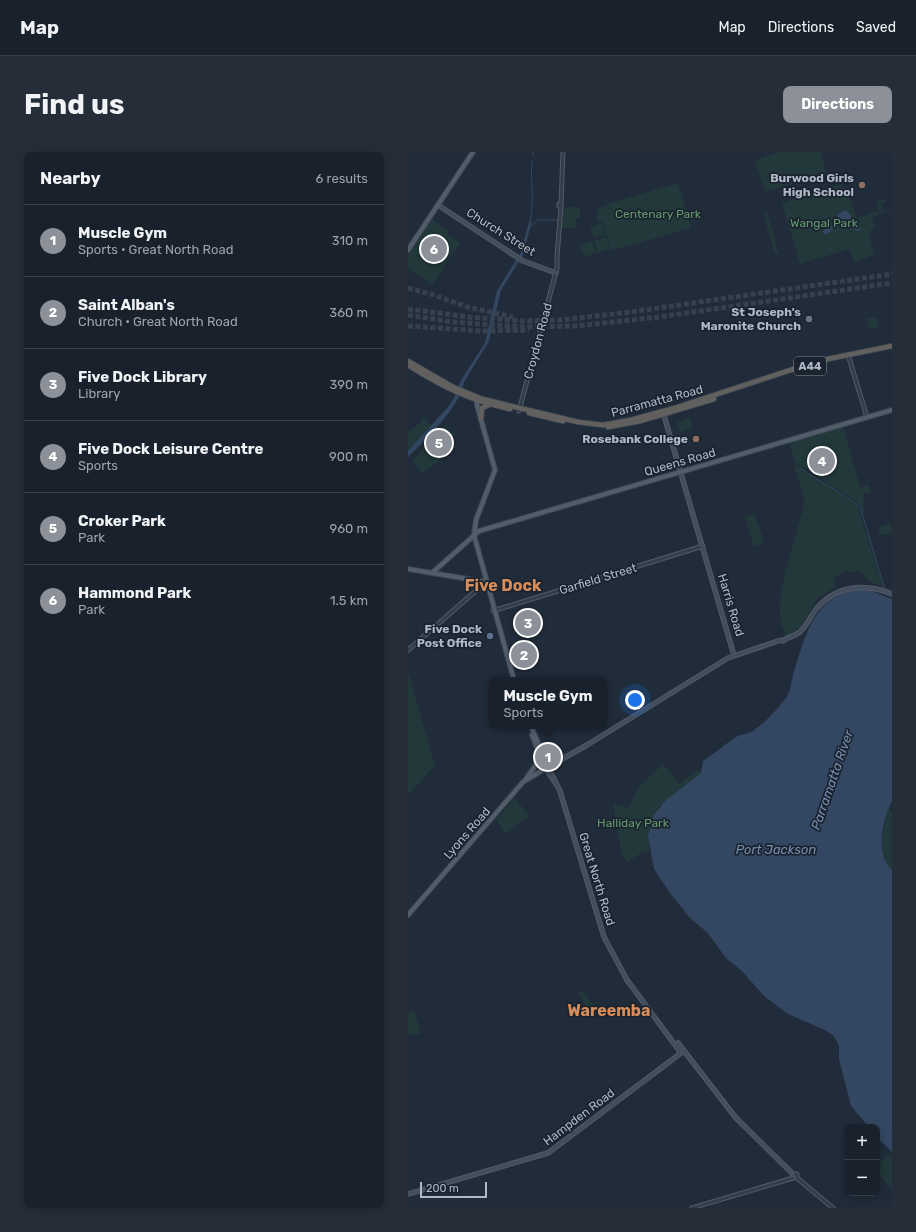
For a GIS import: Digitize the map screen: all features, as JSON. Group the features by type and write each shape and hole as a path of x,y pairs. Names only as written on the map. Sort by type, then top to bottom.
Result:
{"highway":[{"name":"Parramatta Road","path":"477,399 569,423 602,428 620,426 744,390 817,364 892,348"},
{"name":"Parramatta Road","path":"663,413 818,361 892,348"},
{"name":"Parramatta Road","path":"408,361 452,389"},
{"name":"Parramatta Road","path":"408,365 452,389 489,405 519,410"},
{"path":"481,419 482,408 489,405"}],"main road":[{"path":"408,250 473,152"},
{"name":"Church Street","path":"438,205 523,261 556,271"},
{"path":"477,399 495,470 476,520 474,535 512,677"},
{"name":"Queens Road","path":"432,573 474,535 487,528 892,410"},
{"name":"Harris Road","path":"663,413 735,654"},
{"path":"408,569 486,582"},
{"path":"546,768 587,745 735,654 783,640 799,633 821,604 838,592 859,586 890,593"},
{"name":"Great North Road","path":"530,729 546,768"},
{"name":"Great North Road","path":"530,729 540,758 558,786 603,935 624,974 682,1051 736,1118 793,1176"},
{"path":"526,779 540,758"},
{"name":"Lyons Road","path":"408,915 526,779 546,768"},
{"name":"Hampden Road","path":"408,1194 548,1153 682,1051"}],"street":[{"name":"Croydon Road","path":"519,410 556,271 563,154"},
{"path":"849,358 867,417"},
{"name":"Garfield Street","path":"494,611 703,546"},
{"path":"408,650 486,582"},
{"path":"692,1208 797,1174 798,1178 833,1208"}],"green space":[{"path":"778,152 821,152 827,174 765,192 755,160"},
{"name":"Centenary Park","path":"678,183 691,228 611,251 602,221 597,221 597,207 604,207 608,204"},
{"name":"Wangal Park","path":"842,184 850,198 856,218 878,211 879,213 882,212 878,210 876,202 885,199 886,202 881,203 883,211 889,209 889,211 872,217 875,228 869,233 874,255 854,262 849,249 800,264 782,203"},
{"path":"562,207 580,207 580,218 576,218 575,228 561,228"},
{"path":"767,212 779,254 775,255 763,213"},
{"path":"432,219 449,231 447,234 460,243 432,285 408,268 408,256"},
{"path":"602,223 605,235 594,238 590,227"},
{"path":"606,237 609,249 598,253 594,241"},
{"path":"592,241 596,253 584,257 580,245"},
{"path":"877,317 879,327 869,329 866,319"},
{"path":"423,416 431,425 408,451 408,432 420,423"},
{"path":"690,418 693,428 680,432 677,422"},
{"path":"446,424 455,435 443,450 445,456 423,473 412,461"},
{"path":"843,427 860,487 869,485 871,492 863,494 865,513 863,513 861,506 855,501 795,462 789,443"},
{"path":"794,464 857,505 883,586 872,583 858,570 855,573 847,571 834,577 835,588 818,598 800,628 786,636 781,623 779,606 785,573 805,502"},
{"path":"755,514 764,542 757,546 753,545 745,517"},
{"path":"890,523 892,533 880,535 878,527"},
{"path":"408,671 435,766 408,794"},
{"name":"Halliday Park","path":"663,764 680,784 696,770 701,773 658,808 649,828 649,851 641,853 628,862 622,856 613,804 628,808 641,784"},
{"path":"515,798 529,816 506,834 496,820"},
{"path":"888,808 892,812 892,870 887,863 882,848 884,823"},
{"path":"582,990 599,1012 593,1016 577,993"},
{"path":"414,1010 421,1033 408,1036 408,1012"},
{"path":"889,1154 892,1159 892,1188 880,1176 880,1163"}],"water":[{"path":"845,210 850,214 852,221 857,223 861,228 859,231 839,226 832,229 828,234 824,234 823,231 825,229 837,224 838,214"},
{"path":"532,220 523,255 501,290 489,341 464,382 456,401 449,412 408,457 408,451 448,407 454,398 461,380 485,343 497,291 521,252 529,222"},
{"name":"Port Jackson","path":"859,590 869,590 892,599 892,801 883,826 882,845 886,863 892,870 892,1152 880,1140 880,1124 866,1124 851,1106 839,1059 839,1046 834,1036 825,1030 788,1014 764,996 742,971 726,958 707,932 690,918 670,893 654,869 648,836 654,815 665,801 701,773 703,761 740,735 750,733 756,729 779,707 790,690 802,647 813,620 821,609 831,600 843,594"}],"waterway":[{"path":"530,221 532,206 532,161"},
{"path":"530,227 538,220 557,220"},
{"path":"800,468 860,507 885,590"}],"tunnel":[{"path":"408,309 469,317 524,321 560,320 631,312 892,274"},
{"path":"408,315 452,322 526,327 576,326 659,317 892,283"},
{"path":"408,288 434,295 467,307 513,317"},
{"path":"408,326 482,331 529,330"}],"place":[{"name":"Burwood Girls High School","path":"862,185"},
{"name":"Hammond Park","path":"434,249"},
{"name":"St Joseph's Maronite Church","path":"809,319"},
{"name":"Rosebank College","path":"696,439"},
{"name":"Croker Park","path":"439,443"},
{"name":"Five Dock Leisure Centre","path":"822,461"},
{"name":"Five Dock Library","path":"528,623"},
{"name":"Five Dock Post Office","path":"490,636"},
{"name":"Saint Alban's","path":"524,655"},
{"name":"Muscle Gym","path":"548,757"}],"district":[{"name":"Five Dock","path":"503,585"},
{"name":"Wareemba","path":"609,1010"}],"water label":[{"name":"Parramatta River","path":"832,780"}]}
